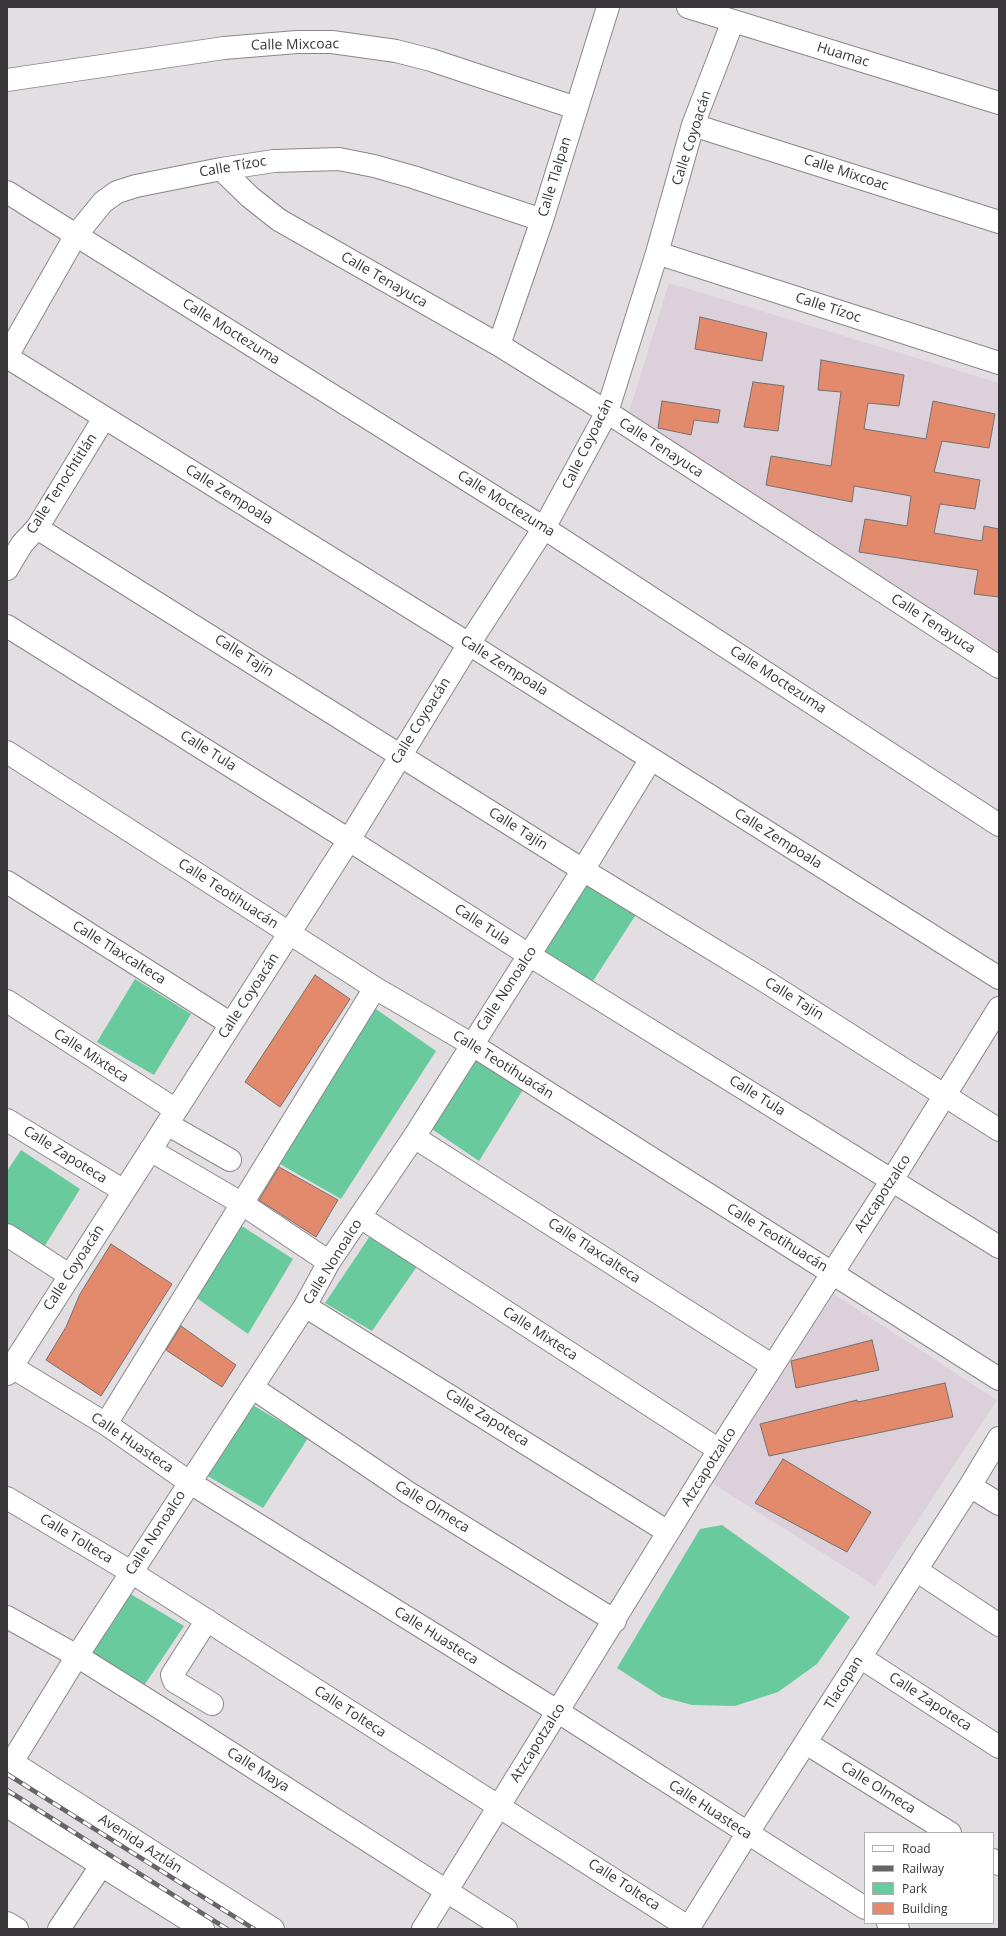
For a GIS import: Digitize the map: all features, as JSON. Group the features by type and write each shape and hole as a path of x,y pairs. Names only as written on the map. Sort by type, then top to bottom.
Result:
{"street":[{"name":"Calle Tlalpan","path":"499,345 542,220 608,7"},
{"name":"Huamac","path":"688,7 999,103"},
{"name":"Calle Coyoacán","path":"8,1368 70,1275 349,840 469,644 544,528 607,412 657,253 693,125 733,21"},
{"name":"Calle Mixcoac","path":"7,80 224,48 297,42 332,42 396,51 431,60 576,108"},
{"name":"Calle Mixcoac","path":"693,125 999,222"},
{"name":"Calle Tízoc","path":"7,357 76,235 103,202 117,192 149,183 221,169 274,161 339,159 374,166 413,177 542,220"},
{"name":"Calle Tenayuca","path":"221,169 250,197 279,220 499,345 607,412 999,667"},
{"name":"Calle Moctezuma","path":"7,192 544,528 999,825"},
{"name":"Calle Tízoc","path":"657,253 999,363"},
{"name":"Calle Zempoala","path":"7,357 469,644 999,978"},
{"name":"Calle Tenochtitlán","path":"7,569 14,539 37,528 104,418"},
{"name":"Calle Tajín","path":"37,528 583,870 765,981 999,1130"},
{"name":"Calle Tula","path":"7,626 349,840 529,955 999,1247"},
{"name":"Calle Teotihuacán","path":"7,752 375,988 472,1044 999,1379"},
{"name":"Calle Nonoalco","path":"10,1760 189,1482 253,1388 305,1306 330,1262 414,1137 651,760"},
{"name":"Calle Tlaxcalteca","path":"7,882 231,1024"},
{"path":"106,1424 375,988"},
{"name":"Calle Mixteca","path":"7,1002 172,1117 230,1160"},
{"name":"Atzcapotzalco","path":"423,1929 557,1711 615,1621 668,1532 832,1272 892,1180 999,1008"},
{"name":"Calle Zapoteca","path":"7,1120 124,1191"},
{"name":"Calle Tlaxcalteca","path":"414,1137 773,1366"},
{"path":"150,1150 241,1203 330,1262"},
{"name":"Calle Mixteca","path":"360,1218 720,1450"},
{"path":"7,1235 70,1275"},
{"name":"Calle Zapoteca","path":"305,1306 668,1532"},
{"name":"Calle Huasteca","path":"8,1368 106,1424 189,1482 557,1711 747,1834 864,1907"},
{"name":"Calle Olmeca","path":"253,1388 407,1492 615,1621"},
{"name":"Tlacopan","path":"690,1929 747,1834 970,1486 999,1438"},
{"path":"970,1486 999,1504"},
{"name":"Calle Tolteca","path":"7,1498 131,1572 690,1929"},
{"path":"916,1570 999,1625"},
{"name":"Calle Maya","path":"7,1617 77,1656 173,1716 506,1929"},
{"path":"207,1620 172,1675 174,1681 212,1704"},
{"name":"Calle Zapoteca","path":"860,1657 999,1747"},
{"path":"173,1716 189,1690"},
{"name":"Calle Olmeca","path":"806,1743 948,1832"},
{"name":"Avenida Aztlán","path":"10,1760 273,1929"},
{"path":"7,1806 203,1929"},
{"path":"59,1929 101,1866"},
{"path":"7,1923 17,1929"}],"shaded area":[{"path":"669,283 999,383 999,652 627,419"},
{"path":"834,1294 997,1400 875,1586 712,1483"}],"green space":[{"path":"581,878 637,913 593,981 535,947"},
{"path":"135,979 191,1014 154,1075 97,1042"},
{"path":"373,1007 436,1051 341,1199 273,1160"},
{"path":"470,1055 524,1088 479,1161 426,1125"},
{"path":"21,1150 80,1189 41,1252 7,1231 7,1171"},
{"path":"234,1221 293,1259 248,1334 188,1292"},
{"path":"370,1236 418,1265 372,1331 325,1303"},
{"path":"251,1404 308,1438 263,1508 204,1474"},
{"path":"722,1525 850,1617 817,1664 778,1692 735,1706 692,1705 662,1697 617,1668 700,1529"},
{"path":"129,1593 184,1626 141,1690 89,1659"}],"building":[{"path":"700,317 767,333 762,361 695,349"},
{"path":"821,360 904,375 899,406 868,403 864,429 926,439 933,401 995,414 989,448 942,441 934,472 980,480 975,509 940,504 934,533 982,541 984,526 999,529 999,597 974,594 978,570 859,552 865,519 907,526 911,496 854,486 852,502 766,485 771,456 831,466 841,392 818,390"},
{"path":"753,382 784,386 778,431 744,427"},
{"path":"662,401 720,410 718,423 694,420 691,435 658,428"},
{"path":"315,975 350,999 280,1107 245,1082"},
{"path":"279,1167 338,1200 316,1237 259,1200"},
{"path":"111,1244 172,1284 101,1396 46,1360 66,1327 80,1294"},
{"path":"181,1326 236,1365 222,1387 166,1350"},
{"path":"872,1340 879,1370 796,1388 791,1361"},
{"path":"945,1383 953,1417 769,1456 760,1424 857,1400 858,1402"},
{"path":"783,1459 871,1512 847,1552 755,1503"}],"railway":[{"path":"7,1774 254,1929"},
{"path":"7,1790 227,1929"}]}
